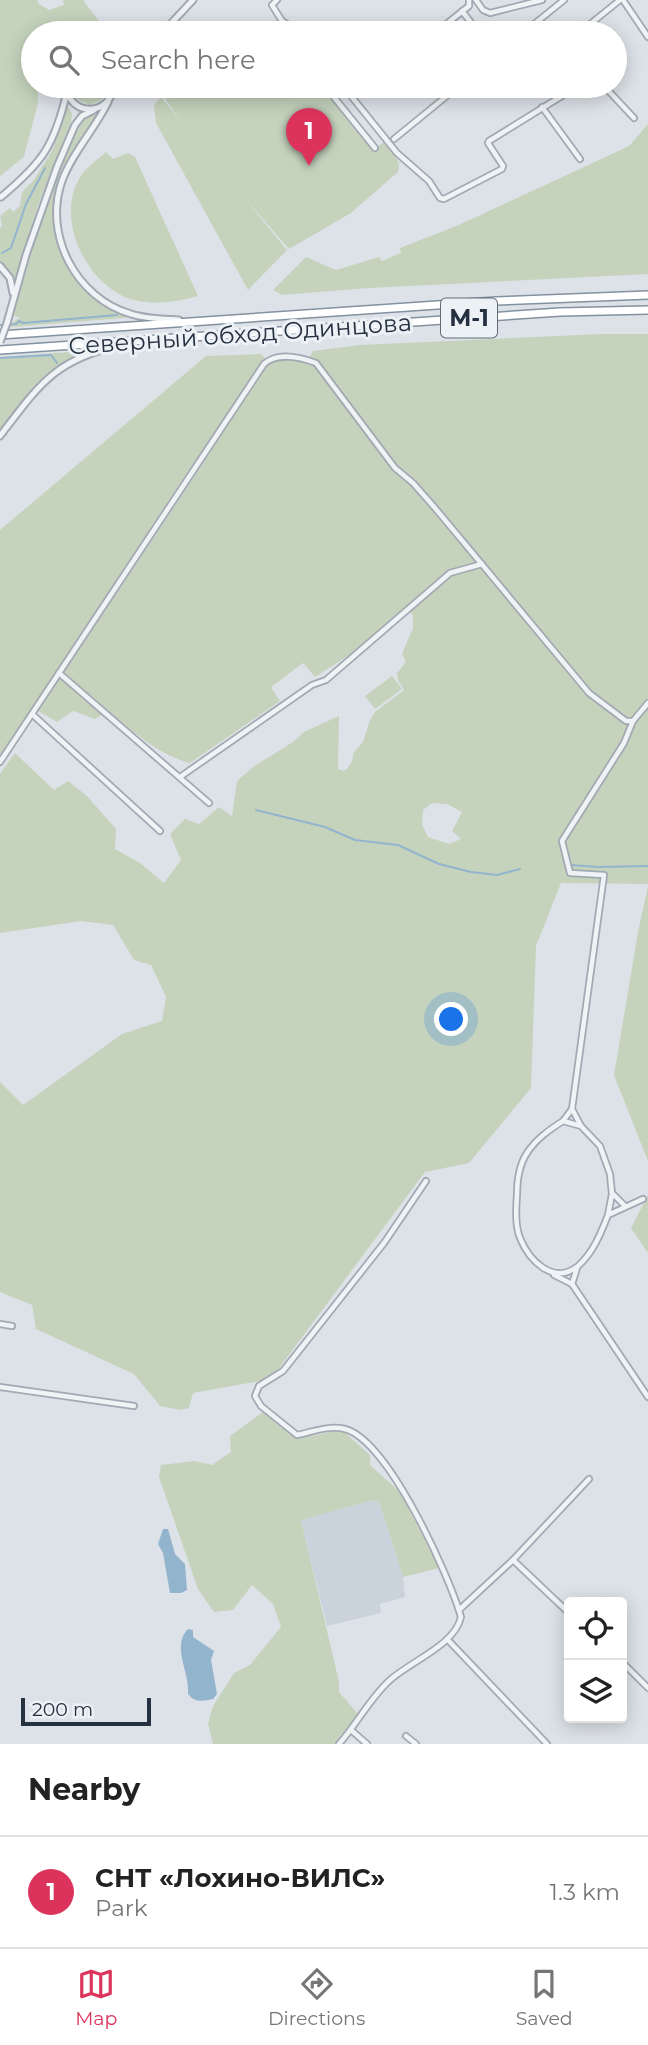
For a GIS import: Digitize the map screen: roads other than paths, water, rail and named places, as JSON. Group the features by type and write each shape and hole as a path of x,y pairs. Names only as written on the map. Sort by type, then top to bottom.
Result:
{"highway":[{"name":"Северный обход Одинцова","path":"0,335 546,298 648,295"},
{"name":"Северный обход Одинцова","path":"0,350 559,312 648,310"}],"street":[{"path":"173,21 193,0"},
{"path":"277,0 272,5 282,21"},
{"path":"450,21 469,6 469,0"},
{"path":"476,0 483,10 490,13 541,0"},
{"path":"538,21 564,0"},
{"path":"595,21 622,0 648,37"},
{"path":"462,11 470,21"},
{"path":"1,197 40,161 57,128 64,98"},
{"path":"70,98 79,107 94,110"},
{"path":"110,98 99,121 66,172 58,196 57,230 65,257 91,292 114,307 150,318 203,322"},
{"path":"334,98 374,148"},
{"path":"353,98 397,153 429,181 440,198 444,199 502,169 503,166 488,144 489,141 557,98"},
{"path":"394,139 444,98"},
{"path":"615,98 634,118"},
{"path":"0,342 34,230 75,125 82,116 108,102"},
{"path":"542,107 580,159"},
{"path":"0,266 7,273 12,285 12,307"},
{"path":"0,436 43,382 62,366 93,351 140,341"},
{"path":"0,762 268,360 283,357 316,363 395,468 428,500 589,693 626,721 634,721"},
{"path":"180,777 312,685 326,680 450,573 482,564"},
{"path":"59,673 209,803"},
{"path":"648,703 634,721 624,743 562,841 561,847 570,873 604,875 572,1109 563,1121 545,1133 526,1154 517,1179 516,1213 520,1237 533,1261 549,1273 572,1284 648,1397"},
{"path":"32,714 160,831"},
{"path":"572,1109 581,1126 600,1146 610,1174 612,1194 601,1235 577,1267 572,1284"},
{"path":"563,1121 581,1126"},
{"path":"339,1744 387,1682 448,1640 459,1625 461,1617 437,1555 412,1506 389,1471 364,1441 345,1429 329,1428 297,1435 261,1406 255,1396 259,1386 283,1371 384,1243 426,1181"},
{"path":"612,1194 625,1206"},
{"path":"608,1215 643,1199"},
{"path":"549,1273 577,1267"},
{"path":"0,1324 12,1326"},
{"path":"0,1387 134,1406"},
{"path":"459,1610 513,1560 589,1479"},
{"path":"513,1560 564,1608"},
{"path":"448,1640 547,1744"},
{"path":"627,1667 648,1688"},
{"path":"351,1730 368,1744"},
{"path":"406,1736 416,1744"}],"water":[{"path":"163,1529 168,1529 175,1554 185,1564 187,1590 181,1593 170,1593 163,1553 158,1544"},
{"path":"188,1629 193,1630 193,1637 214,1651 211,1660 217,1694 213,1699 196,1700 188,1694 181,1643"}],"waterway":[{"path":"2,253 11,248 26,204 45,168"},
{"path":"0,325 16,324 19,321 23,323 117,315"},
{"path":"0,358 51,355 57,363"},
{"path":"256,810 325,827 355,840 398,845 439,864 471,872 497,875 520,869"},
{"path":"571,865 648,866"}],"place":[{"name":"СНТ «Лохино-ВИЛС»","path":"309,166"}]}
